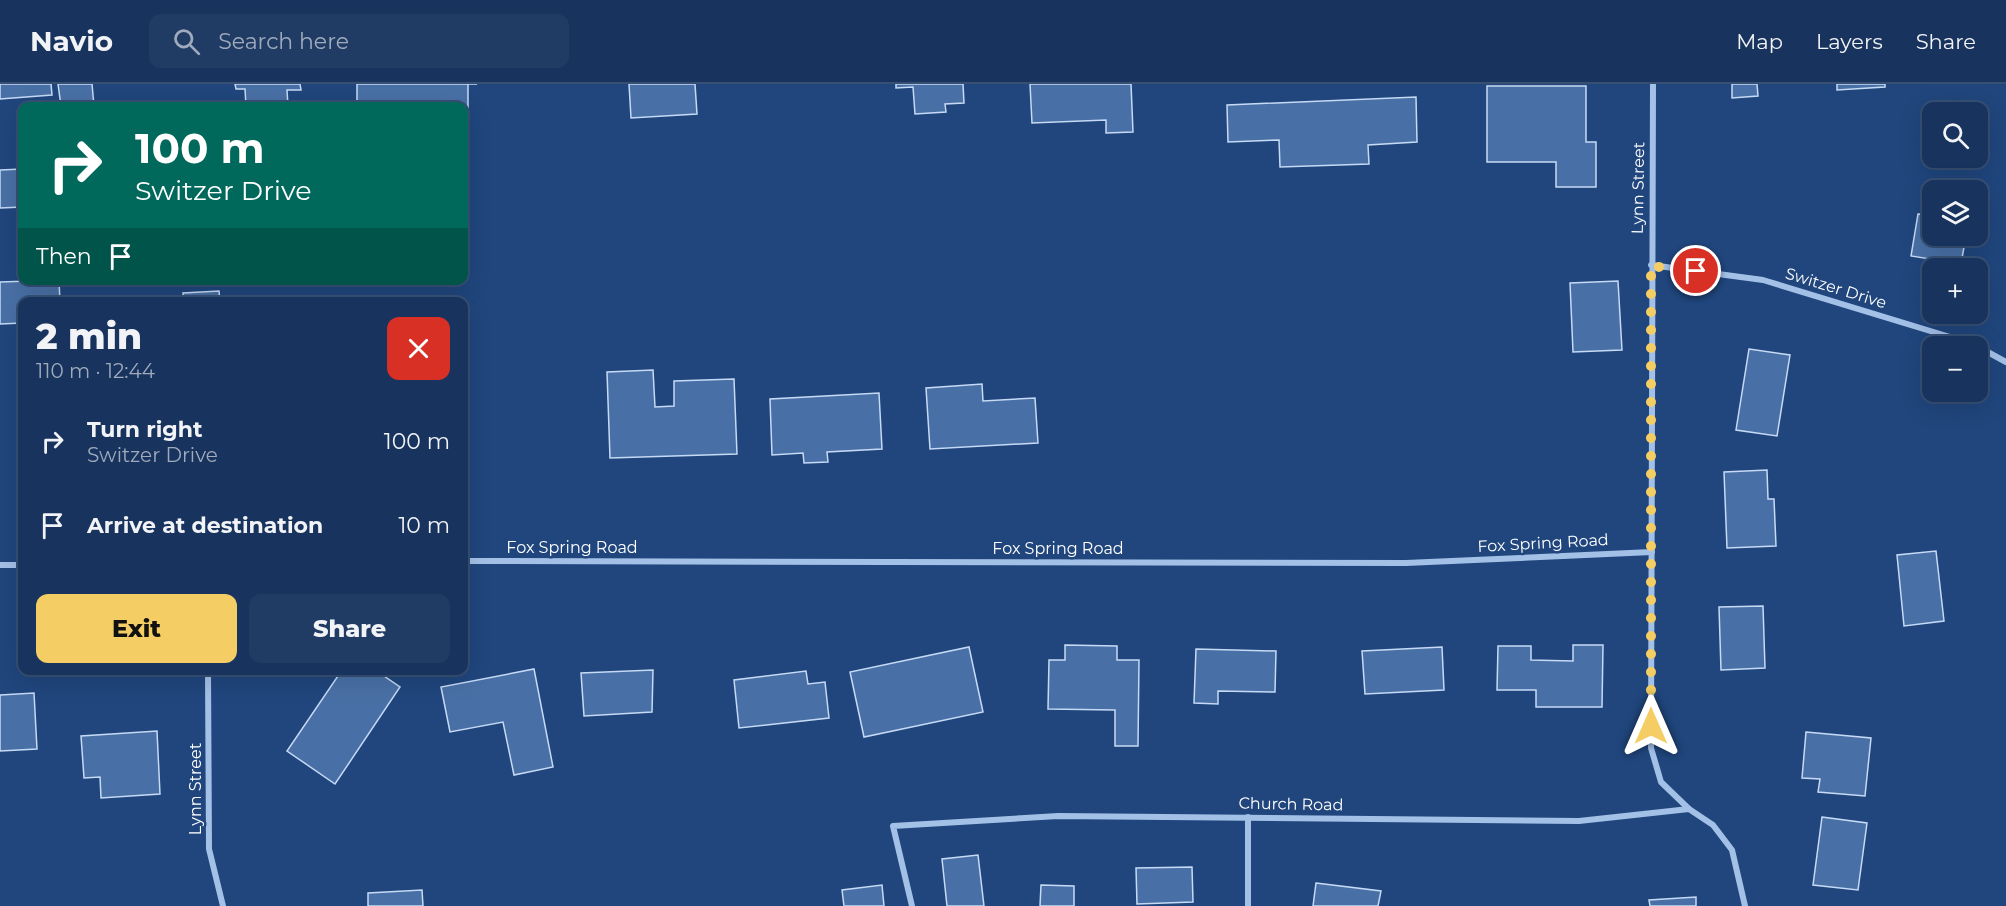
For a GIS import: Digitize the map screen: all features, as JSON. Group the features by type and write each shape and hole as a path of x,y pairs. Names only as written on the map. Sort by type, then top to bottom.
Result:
{"street":[{"name":"Lynn Street","path":"1653,84 1651,748 1661,782 1689,809 1713,825 1732,850 1745,906"},
{"name":"Switzer Drive","path":"1651,266 1763,280 1974,344 2006,362"},
{"name":"Fox Spring Road","path":"468,561 1406,563 1652,552"},
{"path":"0,565 18,564"},
{"name":"Lynn Street","path":"208,675 208,849 223,906"},
{"name":"Church Road","path":"912,906 893,826 1058,816 1579,821 1689,809"},
{"path":"1248,817 1248,906"}],"building":[{"path":"0,84 51,84 52,95 0,99"},
{"path":"58,84 92,84 94,102 60,102"},
{"path":"235,84 300,84 301,90 287,90 288,102 246,102 245,89 236,89"},
{"path":"357,84 468,84 468,102 357,102"},
{"path":"629,84 695,84 697,114 631,118"},
{"path":"896,84 963,84 964,103 945,104 946,112 915,114 913,87 896,88"},
{"path":"1030,84 1131,84 1133,132 1106,133 1106,120 1032,123"},
{"path":"1732,84 1757,84 1758,96 1732,98"},
{"path":"1837,84 1885,84 1885,87 1837,90"},
{"path":"1487,86 1586,86 1586,142 1596,142 1596,187 1556,187 1556,162 1487,162"},
{"path":"1416,97 1417,142 1368,145 1369,164 1280,167 1279,140 1228,142 1227,105"},
{"path":"18,169 18,207 0,208 0,170"},
{"path":"1918,214 1922,215 1922,246 1964,246 1962,258 1911,256"},
{"path":"18,281 18,285 59,285 60,297 18,297 18,323 0,324 0,282"},
{"path":"1618,281 1622,350 1573,352 1570,283"},
{"path":"219,291 220,297 183,297 183,293"},
{"path":"1749,349 1790,355 1777,436 1736,430"},
{"path":"653,370 655,407 674,406 674,381 734,379 737,454 610,458 607,372"},
{"path":"982,384 983,401 1035,398 1038,443 930,449 926,388"},
{"path":"879,393 882,449 827,452 828,462 804,463 803,453 772,455 770,399"},
{"path":"1767,470 1768,499 1774,499 1776,546 1727,548 1724,472"},
{"path":"1936,551 1944,621 1904,626 1897,555"},
{"path":"1763,606 1765,668 1721,670 1719,607"},
{"path":"1065,645 1117,646 1117,660 1139,660 1138,746 1115,746 1115,710 1048,709 1049,660 1065,660"},
{"path":"1573,645 1603,645 1602,707 1536,707 1536,690 1497,690 1498,646 1531,646 1531,660 1573,661"},
{"path":"969,647 983,712 864,737 850,672"},
{"path":"1442,647 1444,690 1365,694 1362,651"},
{"path":"1196,649 1276,651 1275,692 1218,691 1218,704 1194,703"},
{"path":"534,669 553,767 514,775 503,722 450,732 441,687"},
{"path":"653,670 652,712 584,716 581,673"},
{"path":"806,671 808,684 825,682 829,718 739,728 734,680"},
{"path":"339,675 382,675 400,687 335,784 287,751"},
{"path":"34,693 37,749 0,751 0,695"},
{"path":"157,731 160,794 101,798 100,777 84,778 81,736"},
{"path":"1806,732 1871,738 1865,796 1818,792 1820,779 1802,778"},
{"path":"1822,817 1867,823 1858,890 1813,885"},
{"path":"978,855 984,906 947,906 942,859"},
{"path":"1192,867 1193,902 1137,904 1136,868"},
{"path":"1316,883 1381,891 1378,906 1313,906"},
{"path":"882,885 884,906 844,906 842,890"},
{"path":"1041,885 1074,886 1074,906 1040,906"},
{"path":"422,890 423,906 368,906 368,893"},
{"path":"1696,897 1696,906 1650,906 1649,900"}],"route":[{"path":"1651,726 1651,266 1696,271"}]}
